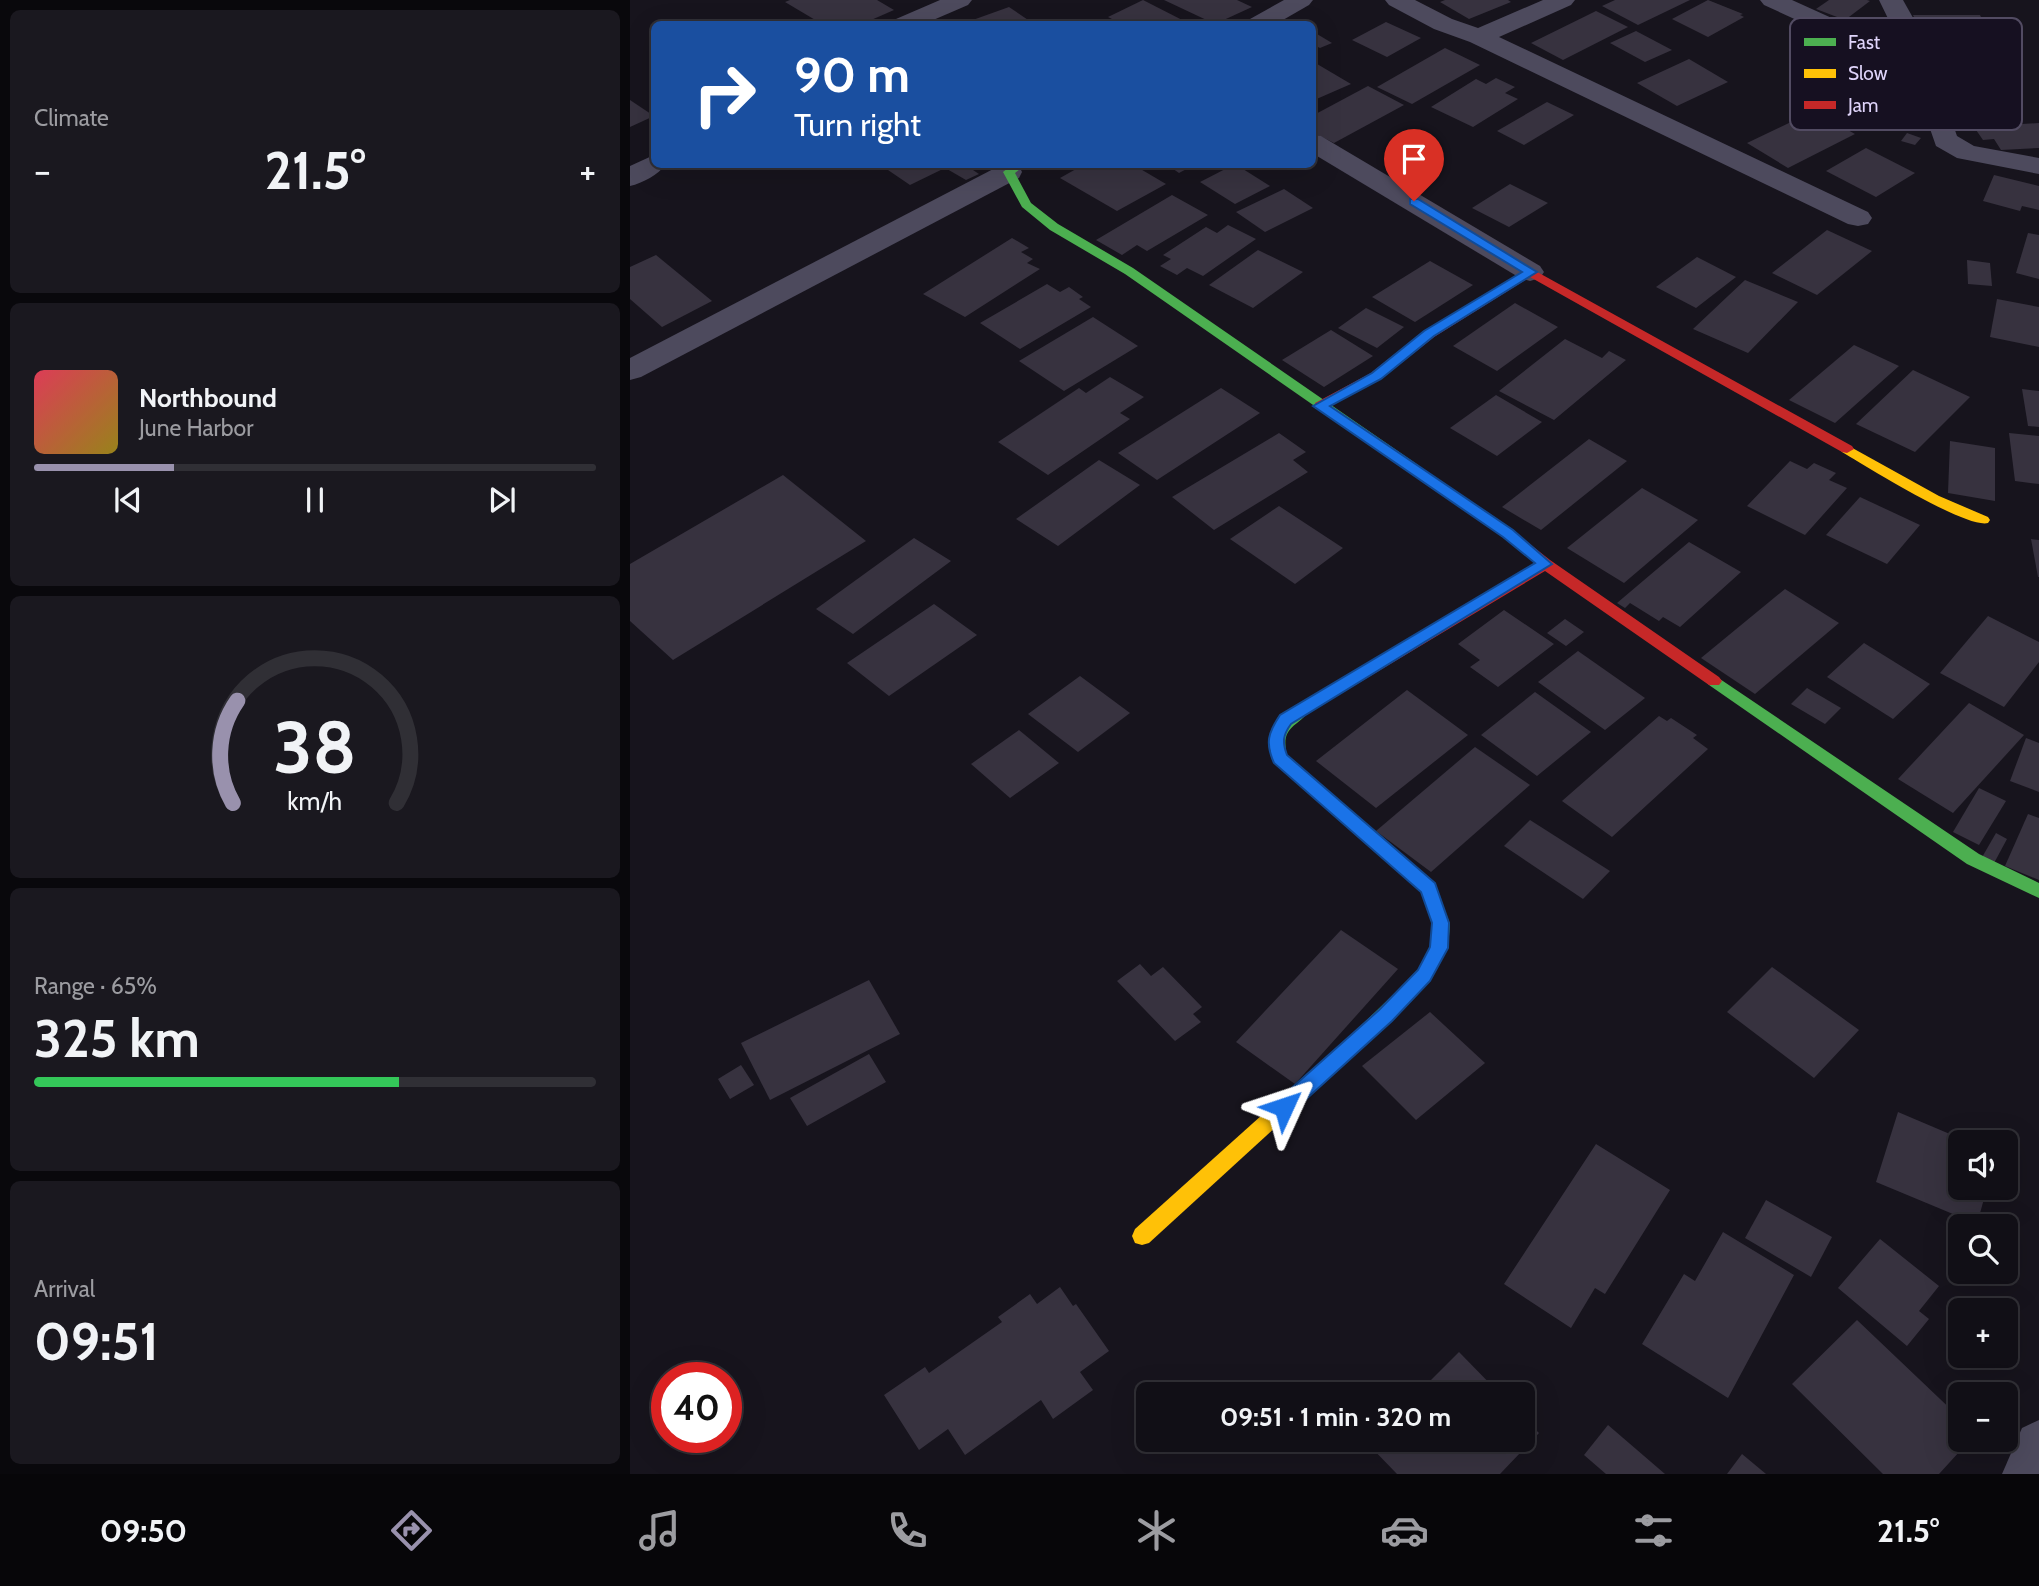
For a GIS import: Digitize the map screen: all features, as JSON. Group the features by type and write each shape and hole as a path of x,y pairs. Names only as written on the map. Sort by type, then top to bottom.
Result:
{"street":[{"path":"912,21 960,0"},
{"path":"1264,21 1301,0"},
{"path":"1396,0 1858,218"},
{"path":"1479,37 1563,0"},
{"path":"1772,0 1812,18"},
{"path":"1891,0 1901,18"},
{"path":"1942,130 1945,140 1966,152 2039,166"},
{"path":"1316,144 1531,272 1765,401 1934,499 1983,520"},
{"path":"630,178 651,165"},
{"path":"630,370 1015,168 1026,205 1039,215 1129,271 1508,534 1545,564 1973,859 2039,891"},
{"path":"1320,406 1376,376 1429,334 1531,272"},
{"path":"1142,1236 1385,1015 1424,976 1439,948 1441,923 1429,888 1280,758 1275,745 1277,732 1285,720 1545,564"},
{"path":"2026,1474 2039,1445"}],"building":[{"path":"877,0 894,10 869,21 817,21 785,2"},
{"path":"1143,0 1184,21 1116,21 1108,17"},
{"path":"1164,0 1237,0 1252,7 1222,21 1209,21"},
{"path":"1615,0 1690,0 1638,25 1602,6"},
{"path":"1708,0 1743,14 1740,15 1744,17 1708,37 1672,19"},
{"path":"1829,0 1870,1 1848,18 1840,18 1816,9"},
{"path":"1440,2 1511,2 1469,19"},
{"path":"1009,7 1030,21 970,21"},
{"path":"1596,11 1628,27 1563,60 1531,43"},
{"path":"1913,15 1980,15 1981,18 1914,18"},
{"path":"1386,22 1421,38 1387,57 1352,40"},
{"path":"1636,31 1672,50 1645,62 1610,43"},
{"path":"1316,33 1332,43 1320,48 1316,46"},
{"path":"1445,48 1480,65 1412,104 1377,87"},
{"path":"1689,59 1728,82 1677,106 1637,83"},
{"path":"1316,63 1351,84 1316,99"},
{"path":"1496,78 1515,87 1505,93 1518,99 1473,127 1431,107 1476,79 1486,84"},
{"path":"1368,86 1404,105 1334,143 1316,134 1316,114"},
{"path":"630,100 651,114 651,117 630,127"},
{"path":"1547,102 1574,115 1524,145 1497,131"},
{"path":"1790,122 1790,130 1848,130 1855,134 1788,168 1747,143"},
{"path":"2039,123 2039,148 2001,150 1994,139 1983,140 1976,130 2022,130 2022,124"},
{"path":"1907,133 1921,138 1915,145 1901,141"},
{"path":"1866,148 1915,173 1876,197 1826,171"},
{"path":"892,168 945,168 910,185 888,170"},
{"path":"970,168 979,174 966,180 947,169"},
{"path":"1078,168 1139,168 1166,184 1117,211 1060,178"},
{"path":"1172,168 1188,168 1179,173"},
{"path":"1227,168 1241,168 1270,186 1235,204 1200,182"},
{"path":"1994,175 2039,186 2039,210 2022,206 2020,211 1983,201"},
{"path":"1510,184 1548,203 1509,227 1472,208"},
{"path":"1284,189 1313,208 1265,232 1236,212"},
{"path":"1172,195 1208,215 1147,251 1137,245 1122,255 1096,240"},
{"path":"1228,225 1256,239 1203,276 1187,268 1177,275 1160,266 1171,259 1163,255 1206,227 1217,233"},
{"path":"1827,230 1872,251 1817,295 1772,273"},
{"path":"2028,233 2039,235 2039,279 2016,273"},
{"path":"1012,238 1029,248 1021,252 1033,259 1027,263 1040,269 965,317 923,294"},
{"path":"1258,250 1303,272 1253,308 1209,285"},
{"path":"656,255 712,301 662,327 630,299 630,267"},
{"path":"1697,257 1736,277 1696,308 1656,287"},
{"path":"1967,260 1990,263 1992,286 1968,284"},
{"path":"1430,261 1473,285 1415,322 1372,297"},
{"path":"1745,280 1798,302 1748,353 1693,329"},
{"path":"1047,284 1060,292 1069,287 1083,297 1079,299 1091,307 1020,349 980,323"},
{"path":"1997,299 2039,307 2039,347 1990,337"},
{"path":"1515,303 1558,327 1497,371 1453,346"},
{"path":"1366,308 1404,327 1377,348 1338,328"},
{"path":"1093,317 1138,346 1064,391 1019,361"},
{"path":"1331,330 1373,356 1324,387 1282,360"},
{"path":"1565,339 1602,358 1609,351 1626,360 1554,420 1499,391"},
{"path":"1854,345 1899,366 1835,423 1789,400"},
{"path":"1913,370 1970,397 1915,452 1856,424"},
{"path":"1110,377 1144,397 1120,413 1130,419 1048,475 998,442 1079,388 1086,393"},
{"path":"1221,388 1260,413 1157,480 1118,453"},
{"path":"2022,389 2039,391 2039,427 2028,426"},
{"path":"1496,395 1542,422 1497,456 1450,428"},
{"path":"1279,433 1306,452 1293,460 1308,472 1214,530 1172,497"},
{"path":"2009,433 2039,436 2039,484 2015,481"},
{"path":"1589,439 1627,461 1541,530 1502,507"},
{"path":"1950,441 1995,448 1995,501 1948,493"},
{"path":"1099,460 1140,485 1058,546 1016,519"},
{"path":"1790,461 1807,469 1814,463 1836,473 1829,480 1847,488 1805,535 1747,506"},
{"path":"783,475 866,541 673,660 630,621 630,564"},
{"path":"1642,488 1698,520 1624,583 1567,548"},
{"path":"1860,497 1920,525 1887,564 1826,535"},
{"path":"1279,506 1343,548 1295,584 1230,539"},
{"path":"914,538 951,561 853,634 816,609"},
{"path":"2031,539 2039,540 2039,577 2038,577"},
{"path":"1689,542 1741,572 1680,627 1663,617 1659,621 1630,603 1625,608 1617,603"},
{"path":"1785,589 1839,623 1755,694 1701,658"},
{"path":"934,604 977,635 889,696 847,663"},
{"path":"1504,610 1554,644 1498,687 1470,667 1480,660 1458,644"},
{"path":"1988,616 2039,642 2039,662 2004,707 1940,673"},
{"path":"1565,619 1584,632 1566,646 1547,633"},
{"path":"1864,643 1930,684 1893,719 1827,677"},
{"path":"1578,651 1645,698 1605,730 1538,682"},
{"path":"1080,676 1130,713 1078,752 1028,714"},
{"path":"1807,688 1841,708 1825,724 1791,704"},
{"path":"1407,690 1468,735 1376,808 1316,761"},
{"path":"1535,692 1591,732 1537,776 1481,735"},
{"path":"1969,703 2024,735 1953,813 1898,779"},
{"path":"1659,716 1667,721 1671,718 1697,735 1693,738 1708,749 1612,837 1562,801"},
{"path":"1019,730 1059,763 1010,798 971,764"},
{"path":"2026,738 2039,743 2039,792 2010,781"},
{"path":"1475,747 1530,785 1431,872 1376,831"},
{"path":"1979,788 2006,801 1979,845 1953,832"},
{"path":"2028,814 2039,818 2039,880 2005,866"},
{"path":"1530,820 1610,871 1583,899 1504,846"},
{"path":"1996,833 2007,839 1993,865 1981,859"},
{"path":"1341,930 1398,969 1295,1084 1236,1042"},
{"path":"1140,964 1151,976 1163,967 1202,1007 1193,1014 1201,1022 1175,1041 1117,981"},
{"path":"1772,967 1859,1030 1814,1078 1727,1012"},
{"path":"869,980 900,1034 770,1100 741,1043"},
{"path":"1430,1012 1485,1063 1416,1120 1362,1066"},
{"path":"869,1054 886,1082 807,1126 790,1098"},
{"path":"741,1065 754,1085 730,1099 718,1079"},
{"path":"1898,1112 1948,1133 1948,1200 1984,1200 1980,1214 1953,1214 1876,1182"},
{"path":"1596,1144 1670,1190 1605,1294 1595,1288 1571,1328 1504,1284"},
{"path":"1766,1200 1832,1237 1811,1277 1745,1238"},
{"path":"1723,1232 1794,1275 1728,1398 1642,1344 1684,1274 1695,1281"},
{"path":"1880,1239 1939,1286 1919,1311 1929,1319 1907,1346 1838,1288"},
{"path":"1060,1287 1073,1306 1076,1304 1109,1351 1080,1372 1093,1390 1053,1419 1041,1400 965,1455 948,1429 919,1450 884,1395 925,1367 929,1373 1002,1322 998,1317 1030,1294 1037,1304"},
{"path":"1857,1320 1948,1407 1948,1452 1959,1452 1939,1474 1883,1474 1792,1384"},
{"path":"1459,1352 1488,1382 1429,1382"},
{"path":"1608,1425 1665,1474 1606,1474 1584,1455"},
{"path":"1376,1452 1521,1452 1500,1474 1397,1474"},
{"path":"1742,1454 1766,1474 1727,1474"}],"traffic: fast":[{"path":"1015,168 1009,172 1026,205 1054,227 1129,271 1413,468"},
{"path":"1714,681 1973,859 2039,891"},
{"path":"1302,710 1280,730 1277,742 1280,758 1428,888 1441,924 1439,948 1424,976 1355,1043"}],"traffic: slow":[{"path":"1847,449 1934,499 1983,520"},
{"path":"1142,1236 1355,1043"}],"traffic: jam":[{"path":"1320,406 1376,376 1429,334 1530,272 1847,449"},
{"path":"1413,468 1508,534 1545,564 1714,681"},
{"path":"1302,710 1545,564"}],"route":[{"path":"1284,1107 1424,976 1439,948 1441,923 1429,888 1280,758 1275,745 1277,732 1285,720 1545,564 1508,534 1320,406 1376,376 1396,363 1429,334 1531,272 1414,201"}]}
